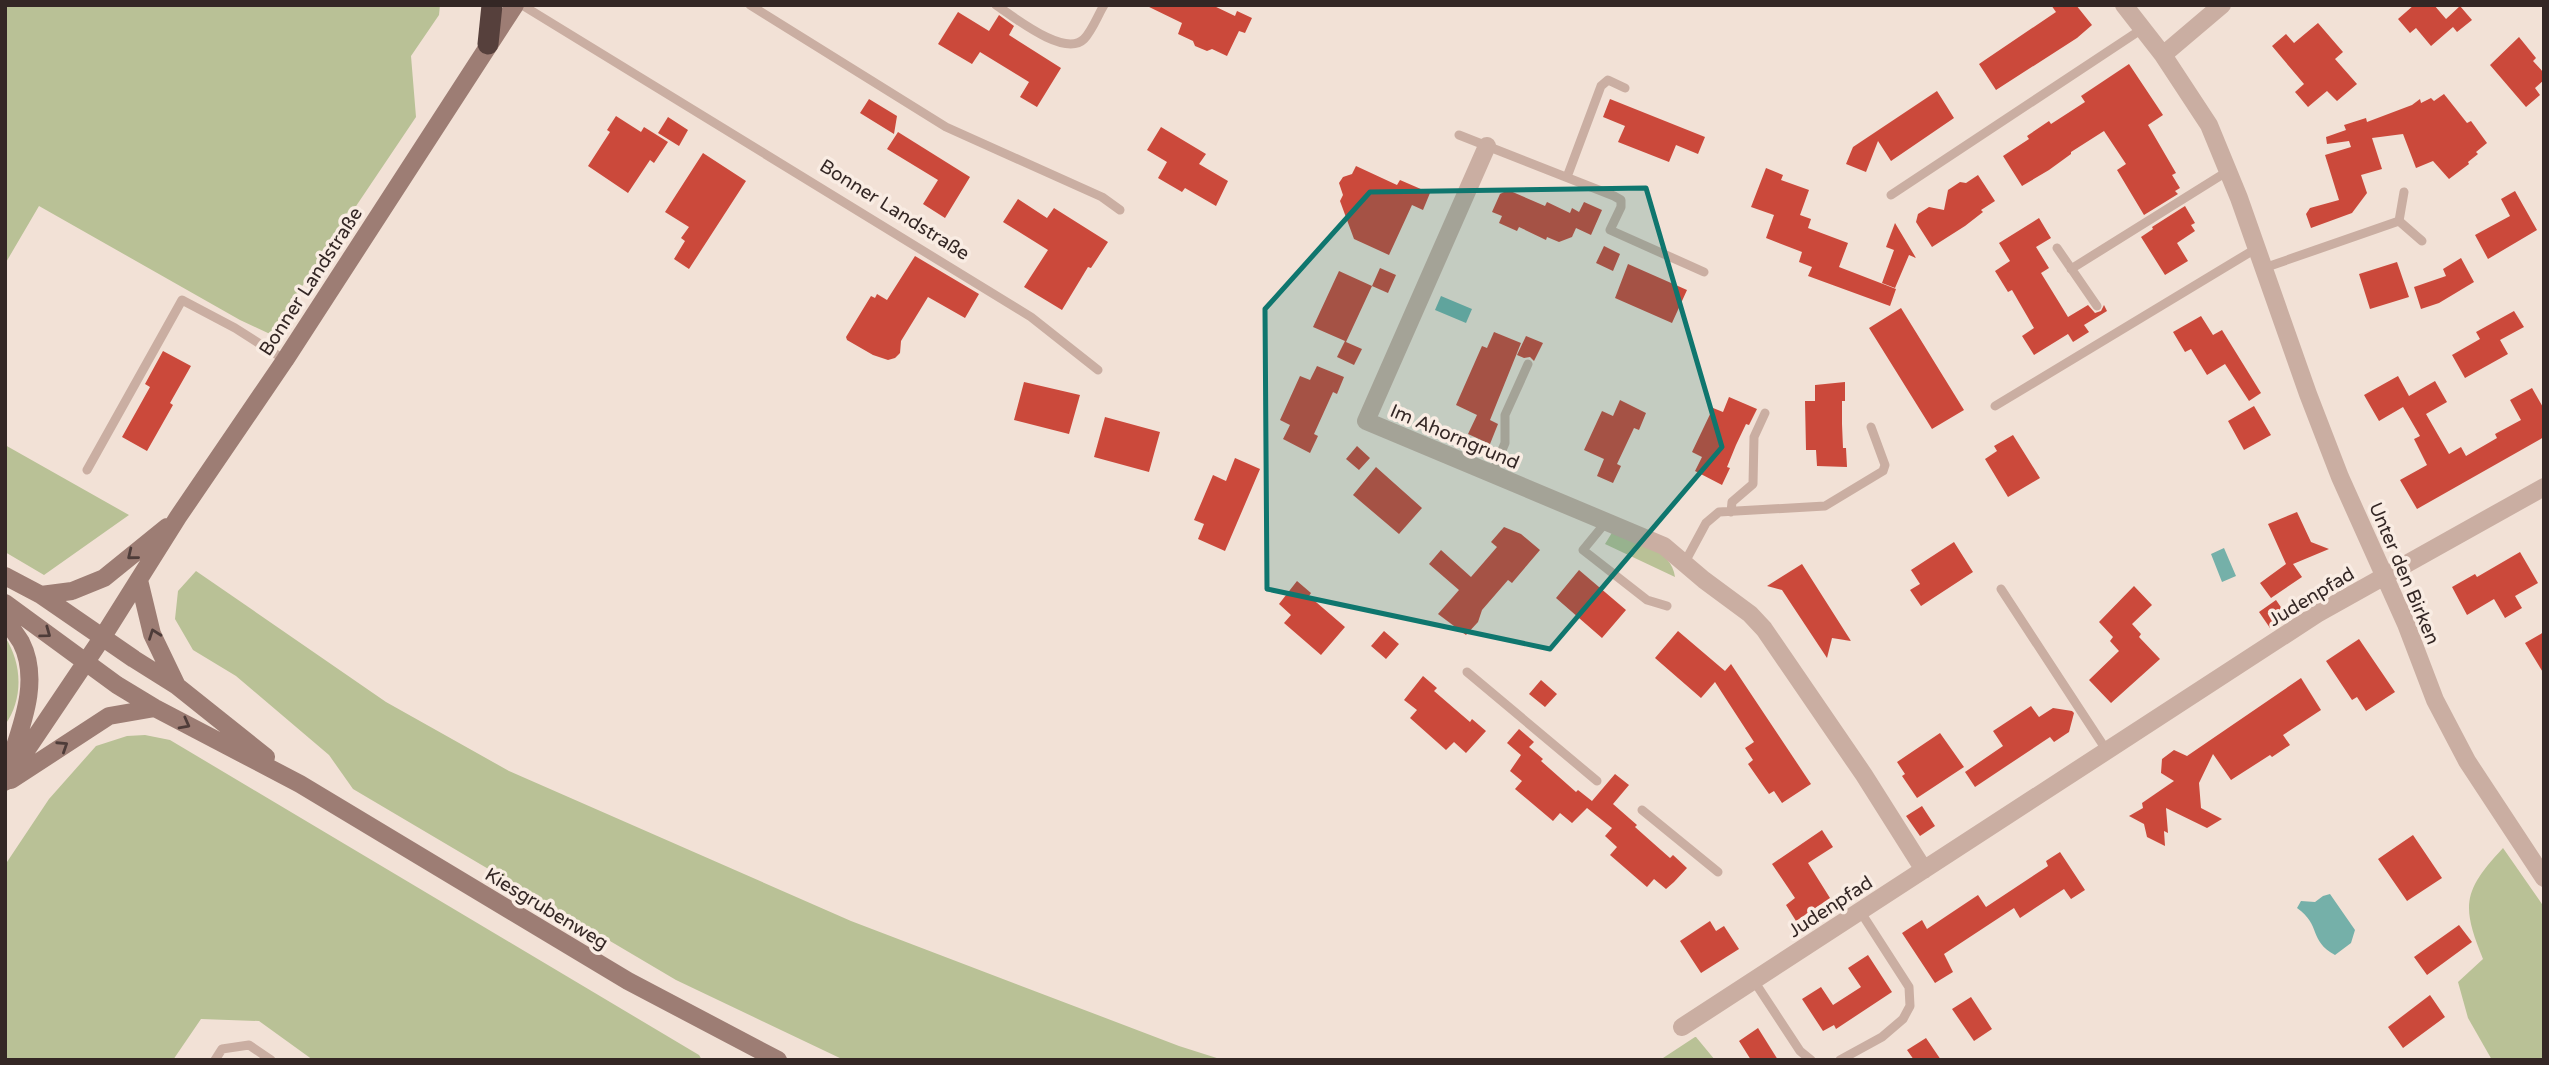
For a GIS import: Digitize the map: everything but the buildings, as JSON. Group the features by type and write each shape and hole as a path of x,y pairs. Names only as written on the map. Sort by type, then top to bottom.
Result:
{"highway":[{"path":"488,44 492,5"}],"main road":[{"name":"Bonner Landstraße","path":"5,783 102,638 178,517 285,360 515,5"},
{"path":"41,595 72,592 104,578 178,517"},
{"name":"Kiesgrubenweg","path":"5,576 41,595 177,686 300,784"},
{"path":"139,580 152,634 177,686"},
{"name":"Kiesgrubenweg","path":"5,603 155,708 300,784 628,981 778,1060"},
{"path":"5,619 22,643 30,675 26,709 5,776"},
{"path":"5,783 109,716 155,708"}],"street":[{"name":"Unter den Birken","path":"2124,5 2163,55 2209,125 2336,466 2386,577 2435,700 2468,761 2544,878"},
{"path":"2163,55 2222,5"},
{"name":"Im Ahorngrund","path":"1487,146 1366,421 1664,546 1750,614 1764,629 1864,775 1924,870"},
{"name":"Judenpfad","path":"1682,1027 2317,614 2544,487"}],"lane":[{"name":"Bonner Landstraße","path":"522,5 1031,317 1097,370"},
{"path":"750,5 946,127 1102,197 1120,210"},
{"path":"996,5 1057,43 1071,46 1084,40 1104,5"},
{"path":"1891,195 2142,29"},
{"path":"1567,177 1601,86 1608,80 1625,88"},
{"path":"1459,135 1621,200 1621,207 1610,230 1704,272"},
{"path":"2071,269 2228,171"},
{"path":"2399,221 2404,192"},
{"path":"2399,221 2422,241"},
{"path":"2264,268 2399,221"},
{"path":"2057,248 2097,306"},
{"path":"1995,406 2257,248"},
{"path":"87,470 183,300 235,328 285,360"},
{"path":"1492,474 1505,443 1505,415 1528,363"},
{"path":"1731,512 1732,502 1753,484 1754,437 1765,413"},
{"path":"1685,562 1712,517 1719,512 1825,506 1883,471 1885,465 1871,427"},
{"path":"1606,522 1583,550 1647,600 1667,606"},
{"path":"2001,589 2106,751"},
{"path":"1467,672 1597,781"},
{"path":"1642,810 1718,872"},
{"path":"1840,1060 1882,1037 1903,1019 1910,1006 1909,987 1860,912"},
{"path":"1754,981 1800,1051 1811,1060"},
{"path":"215,1060 222,1049 249,1045 271,1060"}],"highlighted area":[{"path":"1646,188 1722,447 1550,649 1267,589 1265,309 1370,192"}],"green space":[{"path":"5,5 440,5 439,15 411,56 416,117 270,334 240,320 39,206 5,264"},
{"path":"5,445 129,515 44,575 5,552"},
{"path":"1613,531 1660,553 1672,567 1675,577 1605,544"},
{"path":"196,571 386,702 509,771 851,921 1179,1046 1223,1060 844,1060 676,980 353,789 329,755 236,676 193,650 175,619 178,591"},
{"path":"5,637 15,658 18,692 5,725"},
{"path":"145,735 170,740 699,1055 702,1060 313,1060 259,1021 201,1019 173,1060 5,1060 5,865 49,799 96,746 127,736"},
{"path":"2503,848 2544,907 2544,1060 2492,1060 2468,1018 2458,982 2483,959 2471,925 2470,899 2480,876"},
{"path":"1695,1037 1715,1060 1660,1060"}],"water":[{"path":"1441,296 1472,309 1466,323 1435,310"},
{"path":"2224,548 2236,576 2222,582 2211,554"},
{"path":"2330,894 2355,930 2351,943 2335,955 2321,944 2310,921 2297,908 2301,901 2315,902"}]}
